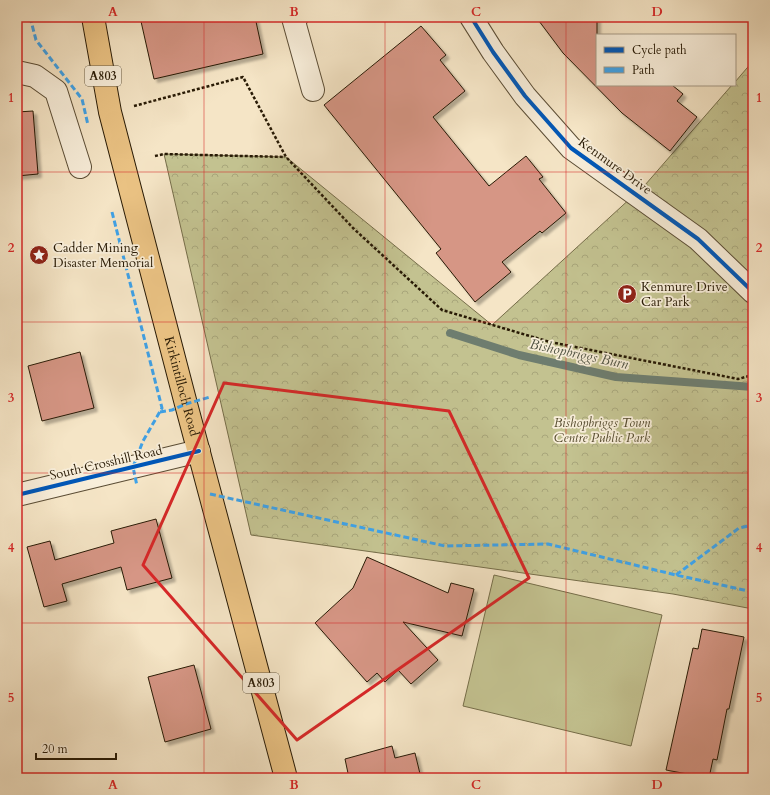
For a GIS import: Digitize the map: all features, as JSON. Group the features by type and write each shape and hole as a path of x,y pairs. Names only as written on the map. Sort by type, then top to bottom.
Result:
{"main road":[{"name":"Kirkintilloch Road","path":"85,17 96,39"},
{"name":"Kirkintilloch Road","path":"93,17 110,112 286,778"}],"street":[{"path":"297,17 293,18 313,90"},
{"name":"Kenmure Drive","path":"471,17 493,52 525,96 571,148 698,239 753,292"},
{"path":"17,72 35,76 56,90 80,167"},
{"name":"South Crosshill Road","path":"17,494 199,451"}],"path":[{"path":"110,112 243,77 286,157 353,228 442,310 550,342 738,379 753,375"},
{"path":"155,156 164,154 286,157"}],"highlighted area":[{"path":"224,383 449,411 529,578 297,740 143,565"}],"green space":[{"name":"Bishopbriggs Town Centre Public Park","path":"753,61 753,609 673,594 251,535 164,154 286,157 492,325 645,185 731,86 736,86 736,81"},
{"path":"494,575 662,615 631,746 463,706"}],"building":[{"path":"140,17 255,17 263,54 154,79"},
{"path":"536,17 597,17 596,86 673,86 683,94 677,101 697,117 670,151 622,113 563,53"},
{"path":"421,26 446,55 440,60 465,91 433,117 489,186 526,156 543,177 539,179 566,213 542,233 540,231 502,262 511,272 475,302 436,253 441,249 324,105"},
{"path":"33,111 38,174 17,176 17,112"},
{"path":"80,352 94,408 42,421 28,366"},
{"path":"156,519 172,578 127,590 121,567 62,584 67,601 44,607 27,547 50,541 55,560 114,543 111,531"},
{"path":"367,557 448,593 451,583 474,589 462,636 403,622 438,660 411,684 398,670 385,682 377,673 367,682 315,623 353,588"},
{"path":"702,629 744,637 717,760 713,759 709,778 666,770 693,648 698,649"},
{"path":"194,665 211,729 165,742 148,677"},
{"path":"392,746 395,758 415,753 421,778 349,778 345,759"}],"waterway":[{"name":"Bishopbriggs Burn","path":"450,333 519,355 616,377 753,387"}],"marked path":[{"path":"30,17 36,40 82,99 88,125"},
{"path":"112,212 162,408 143,441 133,467 137,486"},
{"path":"160,412 172,410 210,397"},
{"path":"210,494 445,546 548,544 753,592"},
{"path":"676,575 739,528 753,525"}],"cycle path":[{"path":"471,17 493,52 525,96 571,148 698,239 753,292"},
{"path":"17,495 199,451"}],"place":[{"name":"Cadder Mining Disaster Memorial","path":"39,255"},
{"name":"Kenmure Drive Car Park","path":"627,294"}]}
